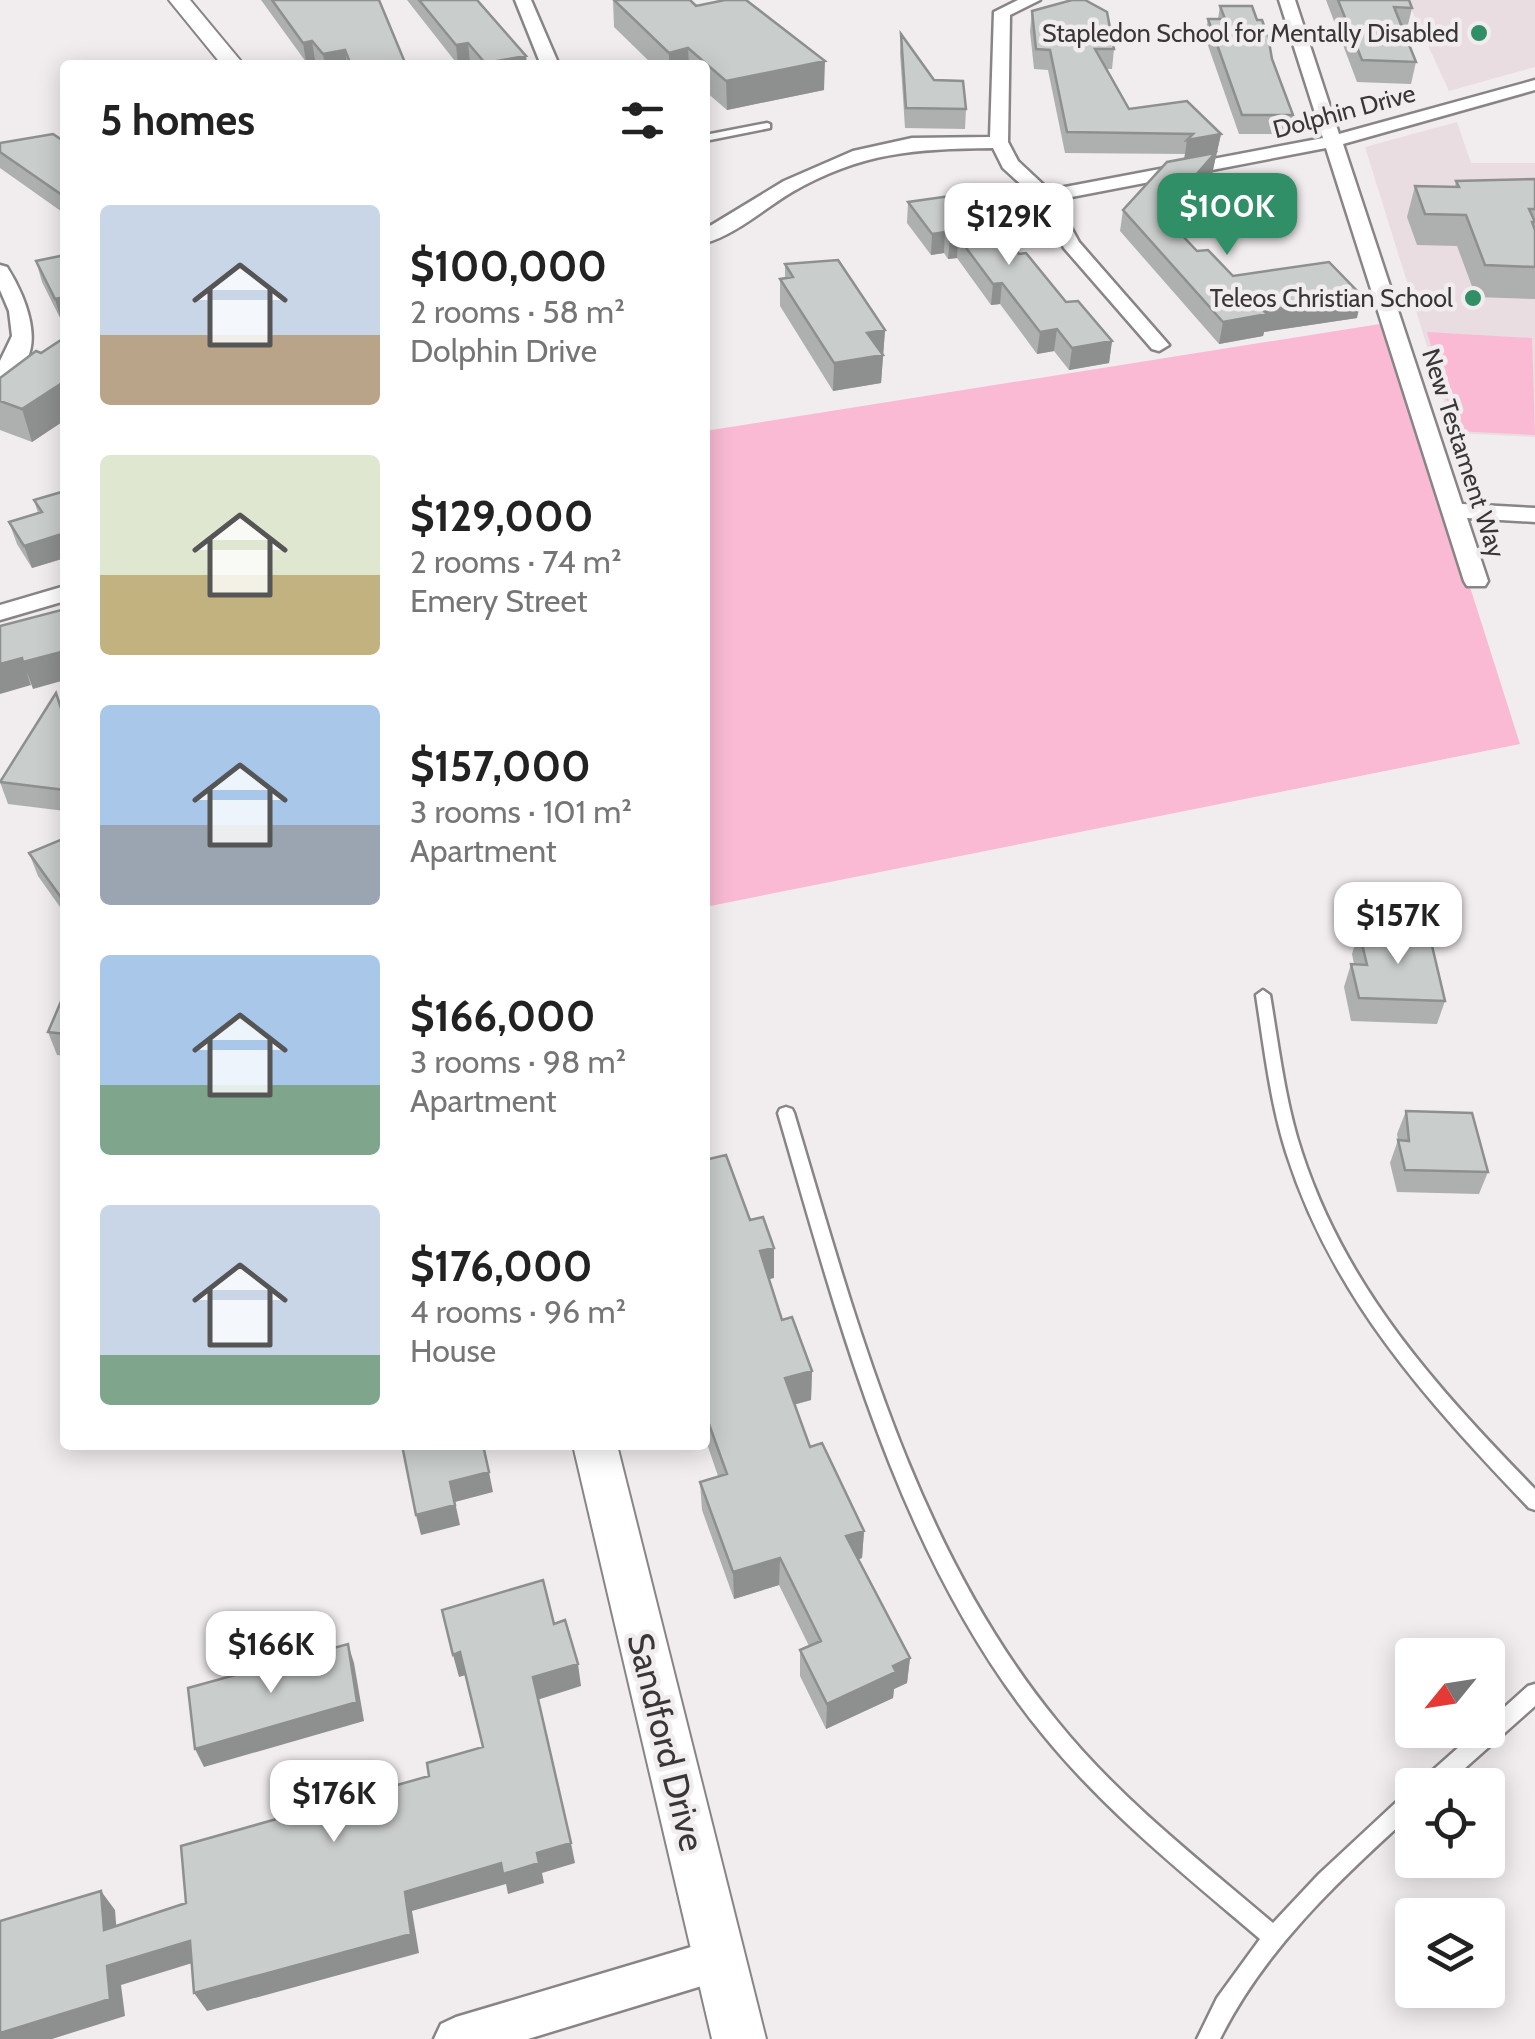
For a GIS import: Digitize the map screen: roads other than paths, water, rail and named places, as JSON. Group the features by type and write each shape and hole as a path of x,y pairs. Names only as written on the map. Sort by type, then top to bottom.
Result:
{"street":[{"path":"179,0 229,60"},
{"path":"523,0 548,60"},
{"path":"1032,0 1002,12 999,142 1010,164 1045,196 1071,244 1159,345"},
{"name":"New Testament Way","path":"1287,0 1476,582"},
{"name":"Dolphin Drive","path":"1045,196 1254,160 1535,84"},
{"path":"710,234 814,171 851,158 914,144 999,142"},
{"path":"0,272 23,315 15,361 0,373"},
{"path":"1454,510 1535,515"},
{"path":"0,613 60,595"},
{"name":"Sandford Drive","path":"595,1450 739,2039"},
{"path":"456,2039 718,1960"}],"lane":[{"path":"710,137 767,126"},
{"path":"1263,995 1294,1153 1334,1251 1379,1327 1412,1371 1535,1502"},
{"path":"786,1112 835,1279 882,1417 965,1604 1048,1726 1104,1788 1274,1938"},
{"path":"1450,1768 1535,1692"},
{"path":"1208,2039 1216,2020 1274,1938 1395,1816"}],"place":[{"name":"Stapledon School for Mentally Disabled","path":"1479,33"},
{"name":"Teleos Christian School","path":"1473,298"}]}
